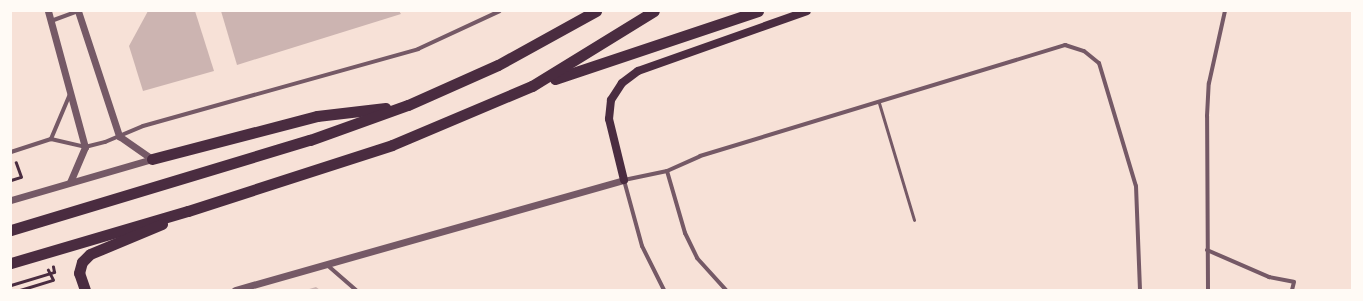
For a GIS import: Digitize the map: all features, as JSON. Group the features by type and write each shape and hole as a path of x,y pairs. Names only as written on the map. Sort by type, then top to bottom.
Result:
{"highway":[{"path":"11,230 310,140 408,105 498,65 596,11"},
{"path":"532,86 654,11"},
{"path":"11,263 188,211 392,145 532,86 758,11"},
{"path":"152,159 317,116 408,105"},
{"path":"85,290 79,273 82,262 90,254 141,235 188,211"}],"main road":[{"path":"624,180 609,120 612,100 622,83 638,71 808,11"}],"street":[{"path":"48,11 85,147 70,182"},
{"path":"51,21 78,11 119,136 152,159"},
{"path":"11,152 51,139 85,147 119,136 143,126 418,49 500,11"},
{"path":"1208,290 1209,83 1225,11"},
{"path":"235,290 325,263 624,180 667,171 700,156 879,103 1065,45 1084,51 1099,63 1136,186 1140,290"},
{"path":"51,139 70,93"},
{"path":"11,200 152,159"},
{"path":"667,171 685,233 697,258 726,290"},
{"path":"624,180 642,246 664,290"},
{"path":"1207,250 1269,277 1294,282 1292,290"},
{"path":"325,263 356,290"}],"lane":[{"path":"879,103 914,220"}],"path":[{"path":"11,180 22,176 17,164"},
{"path":"11,281 50,270 53,280 20,290"}],"building":[{"path":"148,11 195,11 214,71 143,91 129,46"},
{"path":"221,11 399,11 401,14 237,65"},
{"path":"316,287 320,290 306,290"}]}
